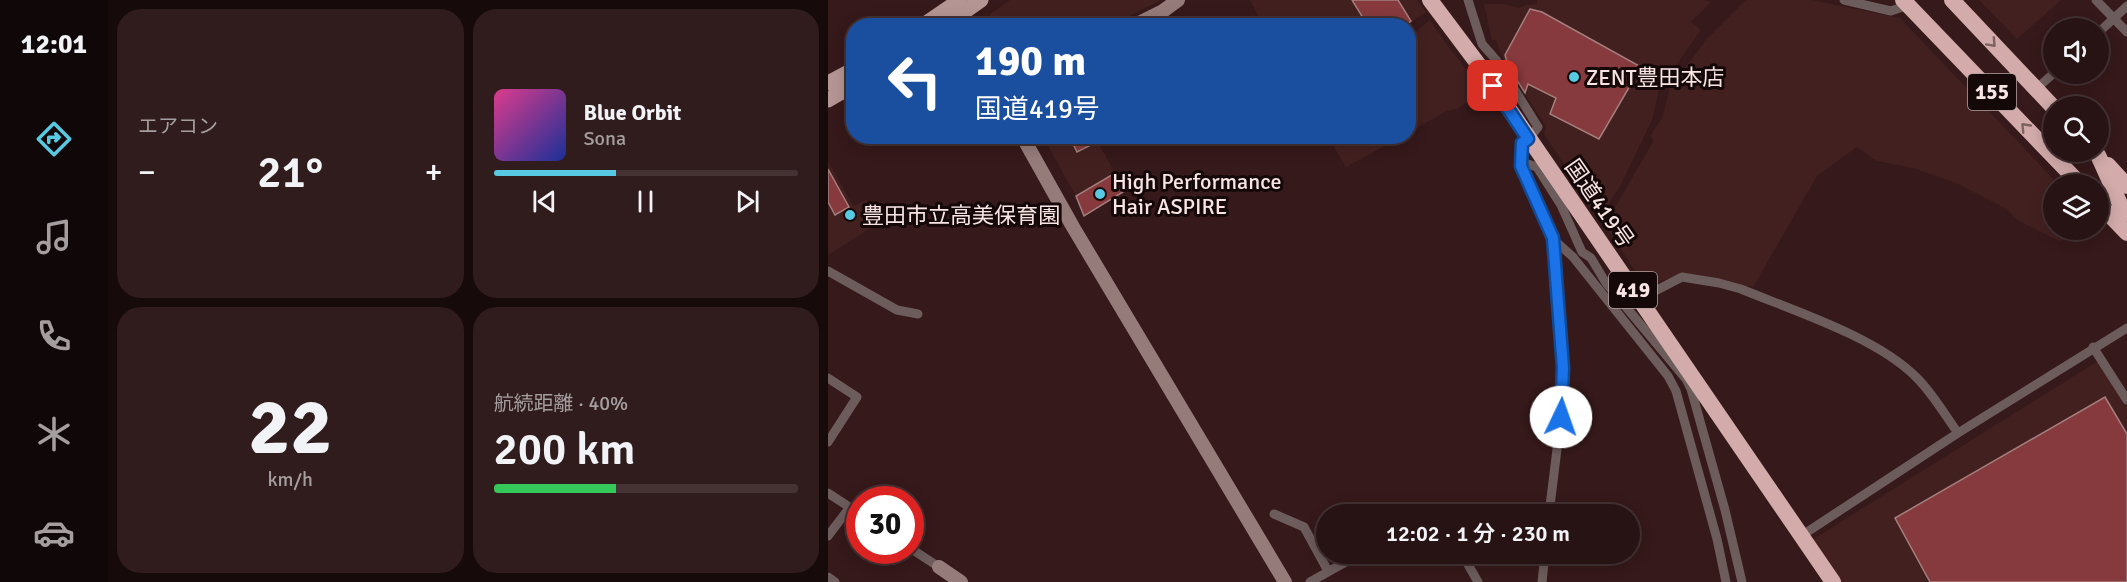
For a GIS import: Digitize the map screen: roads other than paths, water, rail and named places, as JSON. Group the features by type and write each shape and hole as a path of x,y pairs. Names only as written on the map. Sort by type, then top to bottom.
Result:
{"highway":[{"name":"国道419号","path":"1430,0 1481,68 1833,582"},
{"name":"155","path":"1952,0 2043,96"},
{"name":"155","path":"1907,2 2070,174"},
{"path":"2100,162 2127,213"},
{"path":"2104,162 2127,186"},
{"path":"2109,214 2127,232"}],"main road":[{"path":"946,17 960,0"},
{"path":"946,17 981,0"},
{"path":"828,83 846,73"},
{"path":"828,100 846,90"}],"street":[{"path":"1149,18 1178,0"},
{"path":"1468,0 1482,44 1497,61 1538,127 1522,143 1521,166 1553,238 1563,368 1561,417 1550,504"},
{"path":"1844,0 1891,11 1907,2"},
{"path":"2096,0 2127,32"},
{"path":"2109,23 2127,6"},
{"path":"1481,68 1497,61"},
{"path":"2036,89 2043,83"},
{"path":"1026,144 1073,227 1285,582"},
{"path":"1522,162 1537,167 1561,205 1582,252 1591,258 1606,283 1686,379 1691,389 1725,510 1742,582"},
{"path":"1553,238 1573,256 1668,376 1676,391 1717,539 1726,582"},
{"path":"828,272 897,310 918,314"},
{"path":"1637,295 1657,290 1682,277 1700,279 1741,289 1856,337 1897,360 1917,377 1958,433"},
{"path":"1801,536 1958,433 2093,347 2127,328"},
{"path":"2093,347 2127,400"},
{"path":"828,378 857,397 828,442"},
{"path":"828,492 846,504"},
{"path":"828,537 846,512"},
{"path":"1274,514 1304,527 1328,571"},
{"path":"924,557 961,582"},
{"path":"1310,582 1341,564"},
{"path":"1468,564 1478,582"},
{"path":"1542,582 1544,564"},
{"path":"828,577 835,582"}],"place":[{"name":"ZENT豊田本店","path":"1574,77"},
{"name":"High Performance Hair ASPIRE","path":"1100,194"},
{"name":"豊田市立高美保育園","path":"850,215"}]}
